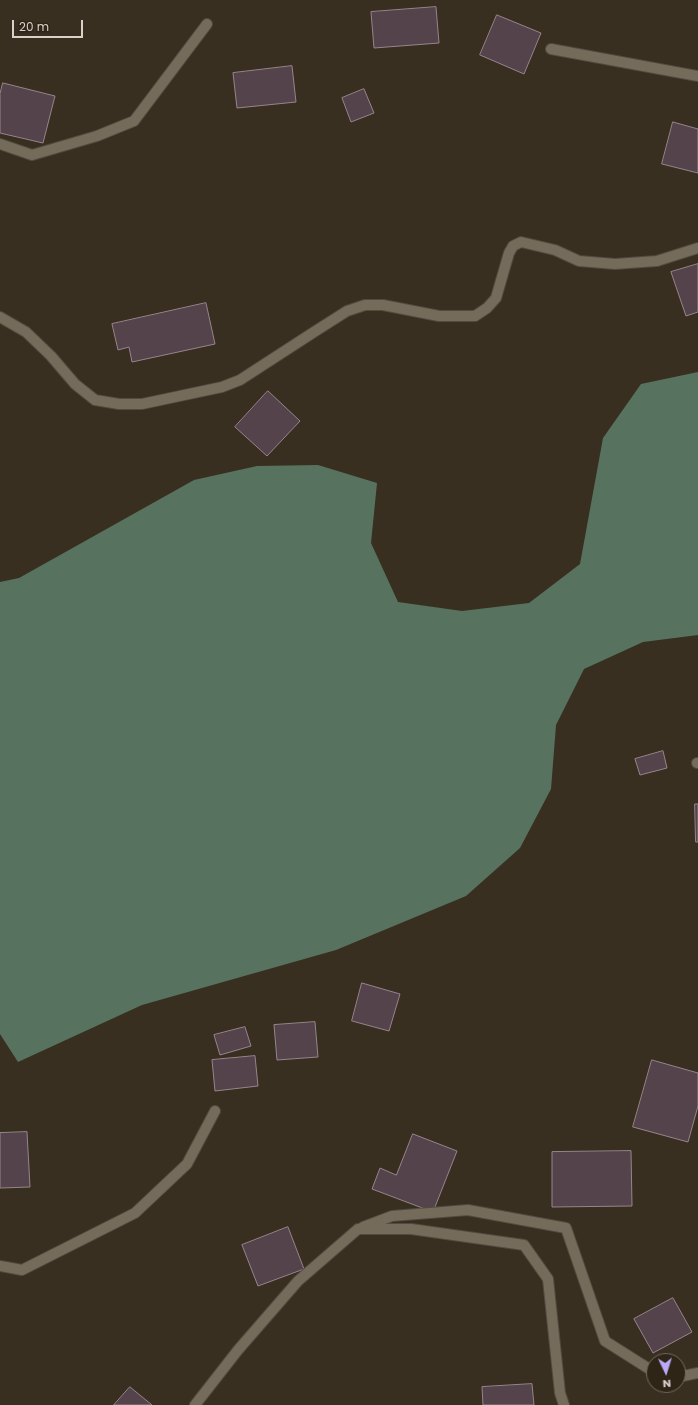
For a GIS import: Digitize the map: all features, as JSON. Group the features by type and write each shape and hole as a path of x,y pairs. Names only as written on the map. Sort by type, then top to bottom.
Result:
{"street":[{"path":"0,144 32,155 96,136 134,122 207,24"},
{"path":"551,50 698,76"},
{"path":"0,317 26,332 51,356 75,384 95,400 119,404 142,404 222,387 240,380 347,311 365,305 383,305 439,316 475,316 496,298 509,253 513,246 522,242 554,250 579,261 615,264 657,261 698,248"},
{"path":"0,1266 22,1270 135,1212 187,1164 215,1111"},
{"path":"195,1405 238,1350 298,1281 358,1229 392,1216 468,1210 566,1228 606,1341 646,1367"},
{"path":"358,1229 411,1229 524,1245 548,1279 560,1394 564,1405"},
{"path":"686,1375 698,1373"}],"green space":[{"path":"698,372 698,635 643,642 584,669 556,725 551,789 520,848 466,896 336,950 142,1005 18,1062 0,1034 0,582 19,578 194,480 257,466 318,465 377,483 371,543 398,602 462,611 529,603 580,564 603,438 641,384"}],"building":[{"path":"436,7 439,43 374,48 371,12"},
{"path":"497,15 541,33 524,74 480,55"},
{"path":"292,66 296,102 237,108 233,73"},
{"path":"3,83 55,96 43,143 0,133 0,94"},
{"path":"364,89 374,113 351,122 342,98"},
{"path":"673,122 698,129 698,173 662,164"},
{"path":"698,264 698,312 686,316 671,272"},
{"path":"206,303 215,344 132,362 129,347 118,350 112,324"},
{"path":"268,391 300,421 267,456 235,427"},
{"path":"663,751 667,768 640,775 635,759"},
{"path":"695,804 698,804 698,842 696,842"},
{"path":"362,983 400,994 389,1031 352,1021"},
{"path":"315,1022 318,1057 277,1060 274,1025"},
{"path":"245,1027 251,1046 220,1055 214,1035"},
{"path":"255,1056 258,1086 215,1091 212,1060"},
{"path":"652,1060 698,1073 698,1106 688,1142 633,1127"},
{"path":"27,1132 30,1187 0,1188 0,1133"},
{"path":"413,1134 457,1151 433,1212 372,1189 380,1168 396,1175"},
{"path":"631,1151 632,1206 552,1207 552,1152"},
{"path":"288,1227 304,1269 258,1286 242,1245"},
{"path":"673,1298 692,1332 653,1353 634,1319"},
{"path":"532,1384 534,1405 483,1405 482,1387"},
{"path":"130,1387 152,1405 114,1405"}]}
